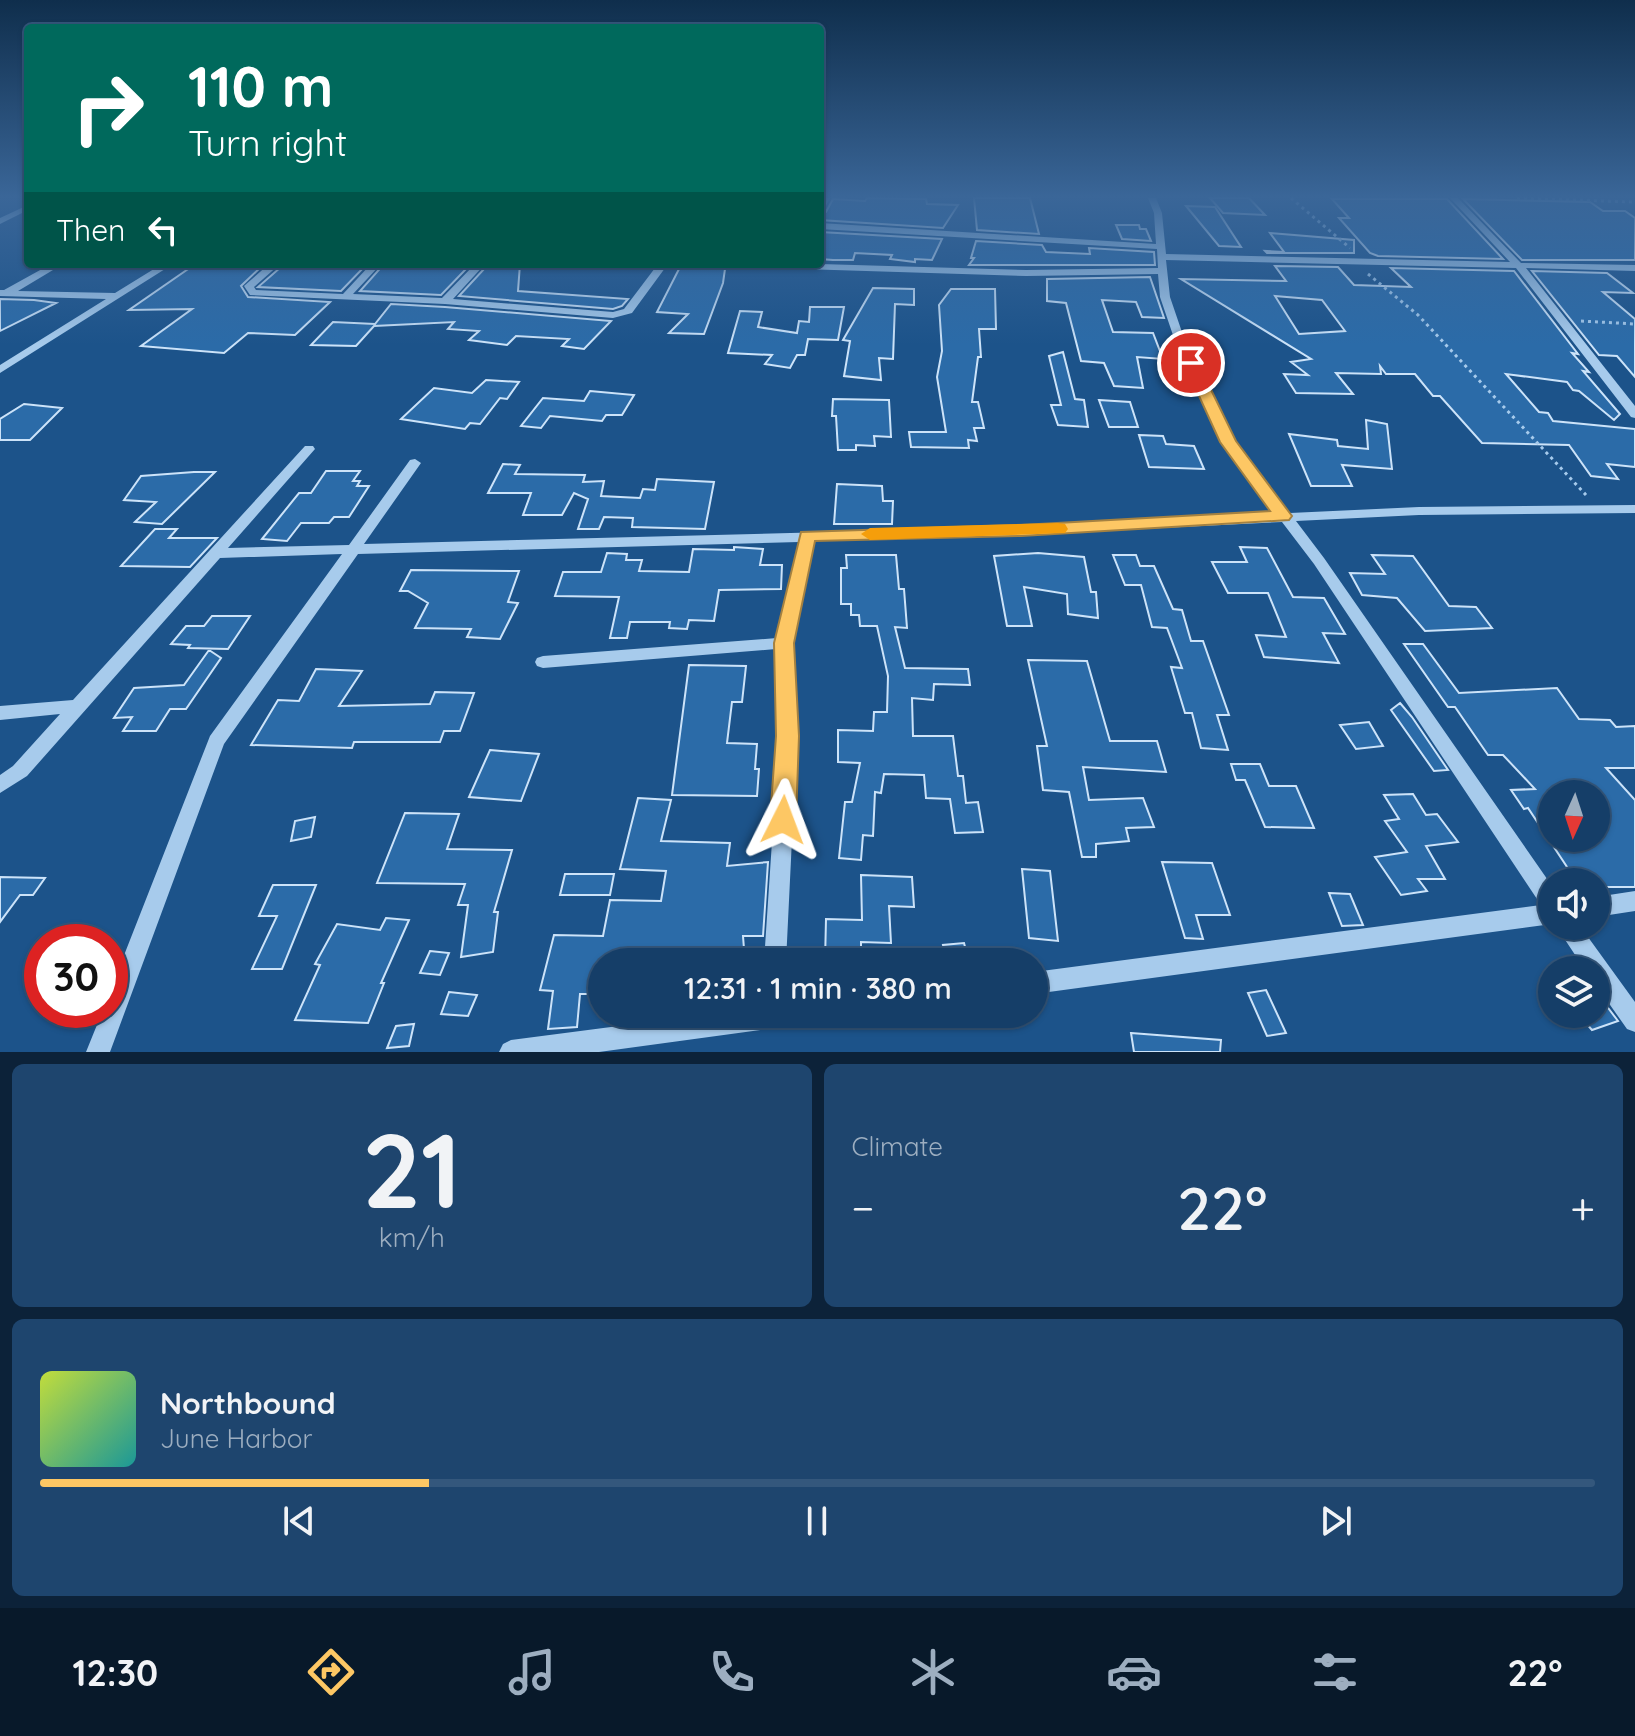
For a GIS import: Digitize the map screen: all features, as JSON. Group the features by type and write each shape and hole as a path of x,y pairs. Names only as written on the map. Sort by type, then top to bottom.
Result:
{"street":[{"path":"1038,247 1161,259 1635,268"},
{"path":"1160,247 1165,297 1180,341 1228,442 1319,561 1538,883"},
{"path":"1501,247 1635,414"},
{"path":"824,267 1026,273 1161,259"},
{"path":"3,294 51,268"},
{"path":"0,370 162,268"},
{"path":"270,268 249,286 253,293 445,301 622,314 628,311 660,268"},
{"path":"345,297 372,268"},
{"path":"445,301 476,268"},
{"path":"3,294 118,296"},
{"path":"0,785 20,771 309,449"},
{"path":"98,1052 216,741 415,463"},
{"path":"218,553 1021,531 1283,516 1635,509"},
{"path":"776,948 788,736 784,643 807,536"},
{"path":"543,662 784,643"},
{"path":"0,713 79,706"},
{"path":"1610,905 1635,901"},
{"path":"1048,981 1538,916"},
{"path":"1577,940 1635,1021"},
{"path":"511,1052 685,1028"}],"path":[{"path":"1348,247 1366,263"},
{"path":"1354,262 1418,315 1598,508"},
{"path":"1561,320 1635,324"}],"building":[{"path":"824,247 938,247 932,260 915,259 915,262 890,259 892,255 855,253 853,260 824,259"},
{"path":"974,247 1043,247 1046,252 1090,254 1089,248 1154,252 1155,265 969,265 974,258 971,258"},
{"path":"1280,247 1354,247 1354,253 1267,253 1265,251 1284,252"},
{"path":"1365,247 1492,247 1503,259 1378,256"},
{"path":"1510,247 1635,247 1635,260 1522,260"},
{"path":"1275,266 1338,267 1354,285 1411,287 1391,268 1514,271 1589,372 1583,371 1620,414 1614,420 1579,391 1573,390 1567,382 1506,374 1539,412 1548,413 1553,421 1635,429 1635,467 1607,464 1618,479 1591,476 1569,445 1482,443 1440,396 1433,396 1415,374 1386,374 1380,366 1381,374 1336,373 1353,394 1296,393 1284,374 1308,375 1291,362 1311,359 1181,279 1286,281","holes":["1275,296 1322,300 1345,331 1299,334"]},
{"path":"190,268 260,268 241,286 248,297 330,302 295,335 248,333 224,353 141,346 192,309 129,310"},
{"path":"280,268 363,268 341,291 258,287"},
{"path":"380,268 466,269 441,295 360,291"},
{"path":"520,268 518,291 628,299 622,306 613,309 459,296 484,269"},
{"path":"679,269 725,269 723,283 704,334 669,333 688,314 657,312"},
{"path":"1532,271 1607,273 1633,293 1603,292 1635,319 1635,377 1617,356 1599,355"},
{"path":"1150,277 1164,318 1142,317 1136,302 1102,300 1113,332 1153,333 1163,359 1137,357 1143,388 1114,386 1104,363 1081,361 1066,303 1047,301 1047,279"},
{"path":"873,288 914,289 914,305 895,304 893,359 879,358 881,380 844,376 850,341 843,340"},
{"path":"951,289 995,289 996,329 979,329 981,357 978,357 972,402 978,402 984,428 974,428 977,441 968,440 969,448 911,447 909,432 946,432 937,377 942,351 939,305"},
{"path":"0,299 34,300 56,303 0,331"},
{"path":"391,304 611,321 584,349 562,346 569,339 516,336 507,345 469,340 479,331 448,329 454,322 374,326 356,346 311,345 333,322 375,324"},
{"path":"810,307 844,307 838,340 808,339 805,355 797,355 790,368 765,364 772,355 728,353 740,311 762,312 758,327 797,333 799,321 809,322"},
{"path":"1063,352 1075,399 1084,400 1088,427 1058,425 1051,405 1061,405 1049,356"},
{"path":"486,380 519,382 507,399 500,398 480,424 470,423 465,429 401,419 434,388 472,393"},
{"path":"590,391 634,395 622,415 606,415 602,421 550,416 541,428 521,426 543,398 584,401"},
{"path":"833,399 889,400 891,437 874,436 875,446 856,445 856,450 838,450 836,416 832,416"},
{"path":"1099,400 1130,402 1138,427 1109,427"},
{"path":"24,404 62,408 30,440 0,440 0,419"},
{"path":"1366,420 1387,424 1392,469 1342,465 1352,486 1311,486 1289,434 1337,440 1338,446 1368,449"},
{"path":"1139,435 1163,436 1166,444 1194,446 1204,469 1149,467"},
{"path":"503,464 520,465 515,474 585,475 583,482 604,481 601,496 640,498 643,489 655,490 657,479 714,482 705,529 632,527 633,518 604,517 599,529 578,529 588,499 574,493 562,515 523,515 531,493 488,493"},
{"path":"326,471 360,471 353,481 360,481 357,486 369,486 349,517 334,517 329,523 301,523 287,541 262,539 299,493 311,493"},
{"path":"215,472 162,524 135,522 156,502 124,500 141,476"},
{"path":"837,484 882,486 883,501 893,501 892,524 834,524"},
{"path":"155,529 177,529 169,538 217,538 190,567 121,566"},
{"path":"734,547 763,549 760,565 782,565 781,589 719,590 714,621 689,620 687,629 669,628 670,622 630,622 627,638 610,638 619,597 555,596 563,572 601,572 607,553 627,554 626,560 642,560 639,571 689,572 693,549 734,550"},
{"path":"1240,547 1267,548 1293,597 1324,598 1345,634 1323,633 1339,663 1264,657 1256,635 1286,637 1268,593 1228,593 1212,562 1247,562"},
{"path":"1038,553 1084,557 1091,592 1096,592 1098,618 1068,614 1067,594 1024,587 1032,626 1007,626 994,556"},
{"path":"846,555 896,555 899,589 904,589 907,628 895,627 905,668 968,669 970,685 934,684 933,700 912,698 913,736 953,736 958,776 963,776 966,803 978,802 983,832 955,833 950,799 926,798 924,775 884,774 881,793 875,792 873,836 863,835 861,860 839,858 845,802 852,802 860,763 838,762 838,730 873,731 874,712 887,712 888,676 877,626 860,626 859,615 851,615 851,604 841,604 841,568 847,568"},
{"path":"1113,555 1136,555 1140,566 1154,566 1173,609 1182,610 1191,641 1203,641 1229,715 1217,715 1228,750 1201,748 1192,713 1185,713 1171,667 1182,668 1167,628 1152,627 1141,585 1125,585"},
{"path":"1372,555 1413,556 1449,606 1476,607 1492,628 1425,631 1397,598 1362,595 1350,573 1385,574"},
{"path":"411,570 519,571 508,602 518,603 500,639 467,637 471,629 415,628 428,603 408,591 400,591"},
{"path":"212,616 250,616 228,649 188,648 190,645 171,644 186,626 204,626"},
{"path":"1404,644 1423,644 1459,693 1557,688 1579,719 1610,720 1616,727 1635,726 1635,768 1606,768 1635,800 1635,887 1610,887 1610,868 1568,868 1557,852 1610,852 1610,780 1538,780 1538,823 1511,790 1535,789 1503,755 1488,755 1455,707 1448,707"},
{"path":"209,650 221,658 186,709 170,709 156,731 123,731 132,717 114,718 134,688 184,685"},
{"path":"1028,660 1087,661 1110,741 1157,741 1166,772 1083,767 1089,800 1143,798 1154,827 1126,828 1129,841 1096,844 1096,857 1082,857 1069,792 1043,790 1037,746 1047,746"},
{"path":"689,665 746,666 742,702 732,702 727,743 757,744 757,796 672,795"},
{"path":"316,669 362,671 339,706 430,704 435,692 474,693 460,731 444,731 440,742 354,742 352,748 251,745 278,700 299,701"},
{"path":"1400,703 1448,770 1434,771 1391,710"},
{"path":"1369,722 1383,746 1356,749 1340,725"},
{"path":"490,750 539,754 521,801 469,797"},
{"path":"1231,764 1260,764 1269,786 1296,786 1314,828 1265,827 1245,780 1236,780"},
{"path":"1413,794 1426,815 1437,814 1458,842 1426,846 1445,879 1418,879 1427,891 1401,895 1375,857 1407,852 1385,821 1399,819 1384,795"},
{"path":"638,798 671,800 661,841 730,843 727,866 768,862 763,936 743,936 744,948 588,948 588,994 580,994 577,1027 548,1029 553,991 540,990 554,935 603,936 610,900 661,901 666,871 620,869"},
{"path":"405,813 459,814 447,849 512,850 494,912 498,912 493,952 461,957 468,905 458,905 465,884 377,883"},
{"path":"315,817 311,837 291,841 295,821"},
{"path":"1162,862 1212,863 1230,915 1196,915 1203,939 1185,938"},
{"path":"1022,869 1050,871 1058,941 1029,938"},
{"path":"565,874 614,874 610,895 560,895"},
{"path":"861,875 912,877 914,907 889,906 891,943 861,942 861,948 825,948 826,919 862,920"},
{"path":"0,877 45,878 33,895 20,895 0,922"},
{"path":"273,885 316,885 282,969 252,969 277,916 259,916"},
{"path":"1329,893 1350,894 1363,925 1342,926"},
{"path":"386,918 409,920 381,983 384,983 368,1023 295,1020 320,965 315,964 337,924 380,930"},
{"path":"964,943 965,948 944,948 943,945"},
{"path":"430,951 449,953 440,975 420,973"},
{"path":"1266,990 1286,1033 1267,1036 1248,993"},
{"path":"449,992 477,995 468,1016 441,1014"},
{"path":"1610,1010 1618,1021 1610,1024"},
{"path":"414,1024 409,1046 387,1048 396,1026"},
{"path":"1131,1033 1221,1040 1220,1052 1134,1052"}],"slow traffic":[{"path":"870,534 1058,529"}],"route":[{"path":"783,820 788,736 784,643 807,536 1021,531 1283,516 1228,442 1191,363"}]}
